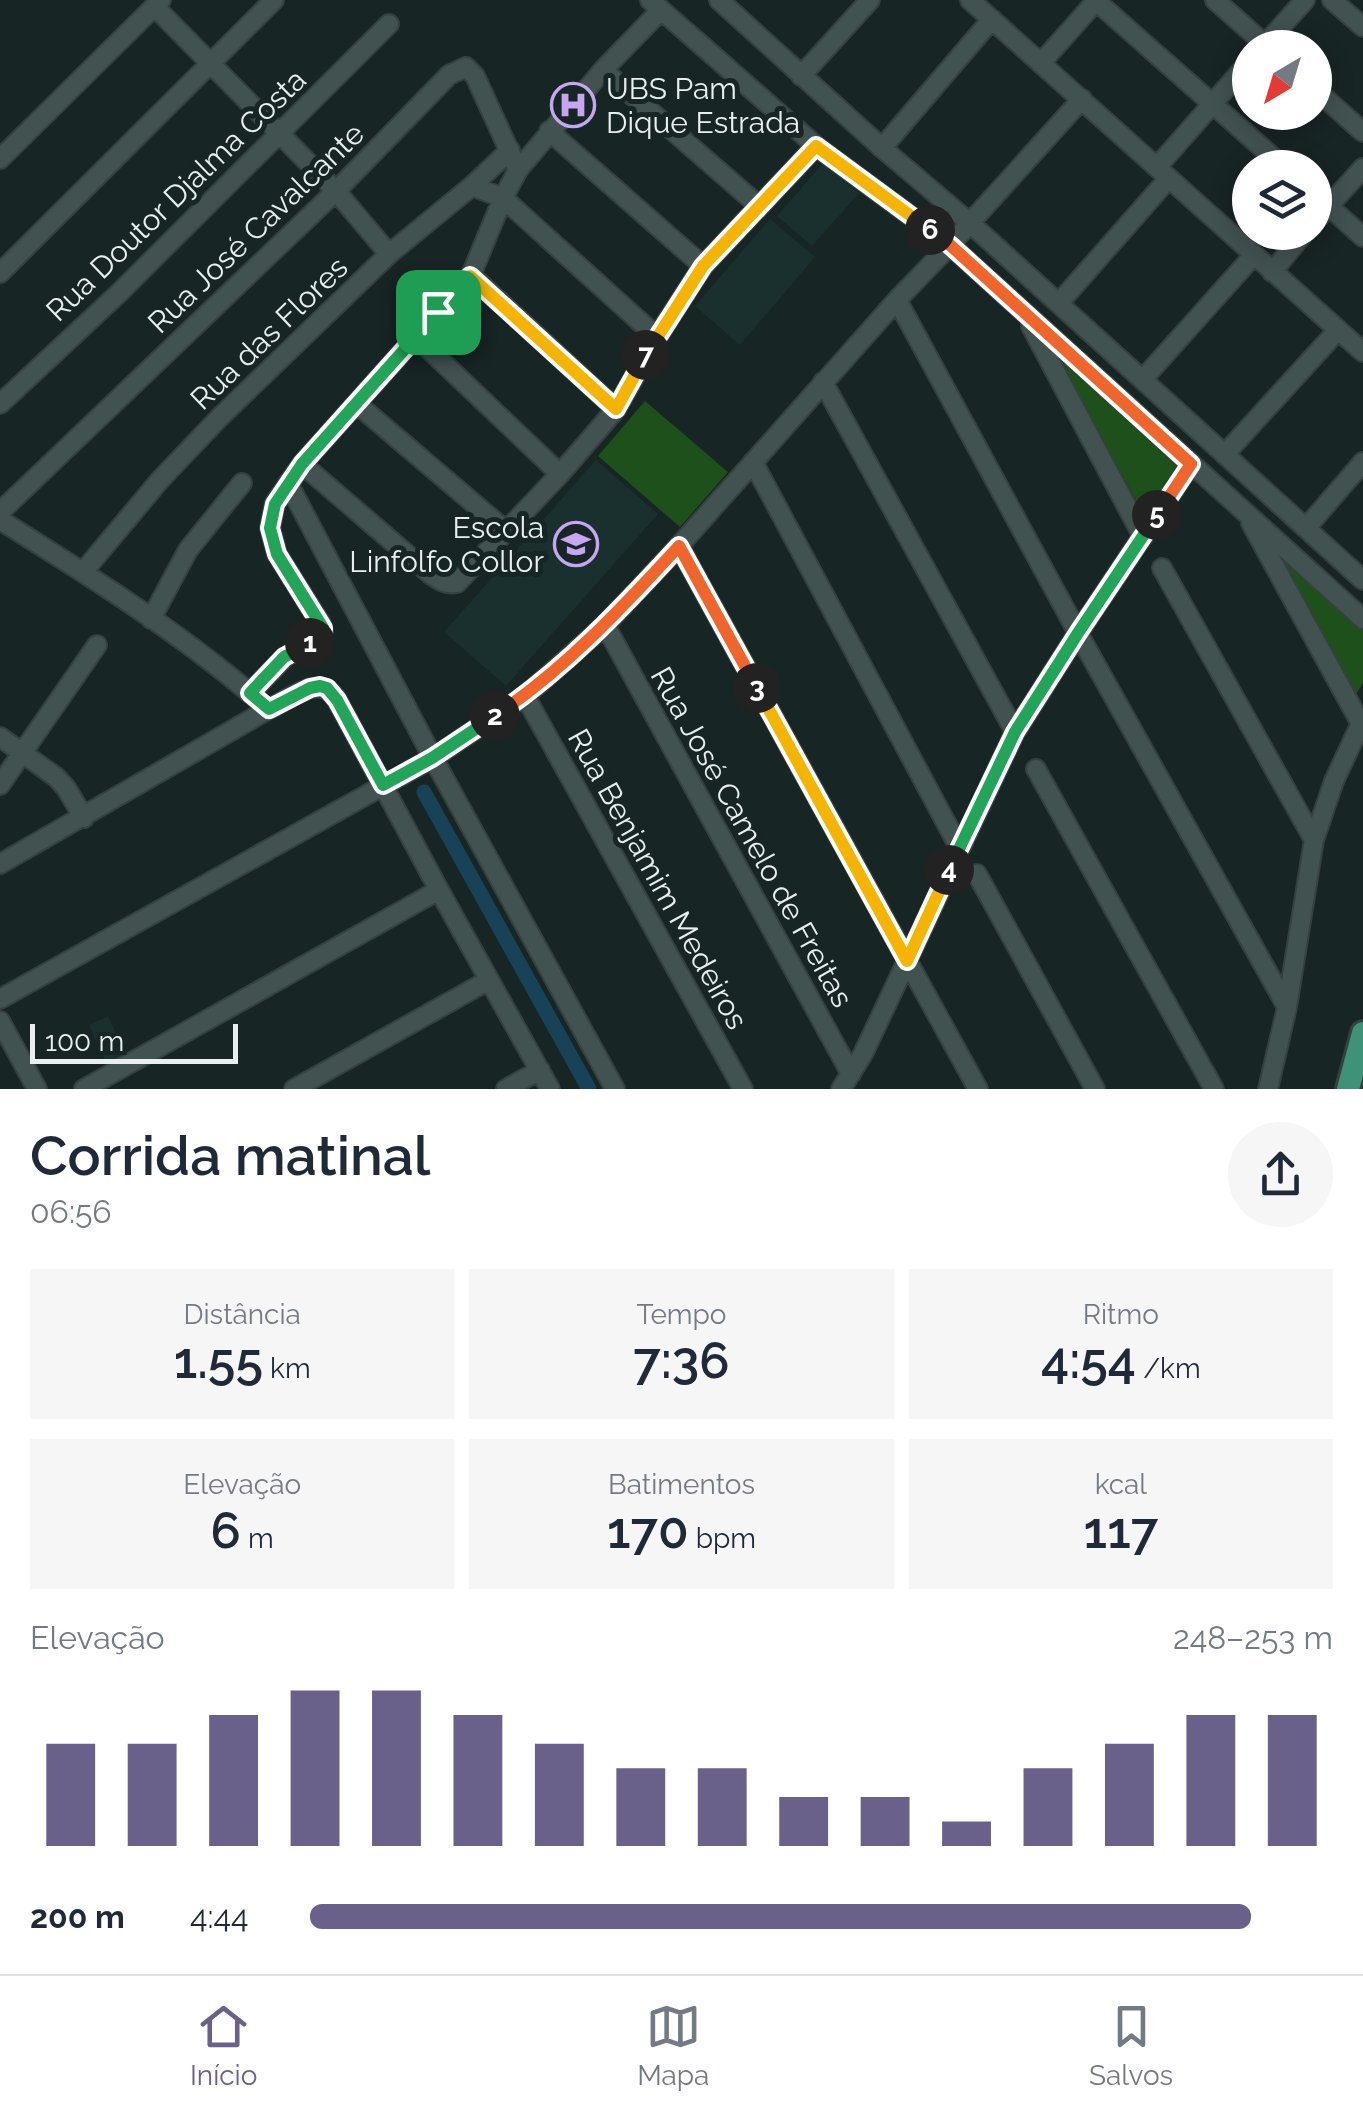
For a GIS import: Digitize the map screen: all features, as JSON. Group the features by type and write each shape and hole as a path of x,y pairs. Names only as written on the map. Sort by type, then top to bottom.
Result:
{"main road":[{"path":"1348,1089 1363,1034"}],"street":[{"path":"0,273 274,0"},
{"path":"802,76 870,0"},
{"path":"970,0 1363,352"},
{"path":"1042,63 1096,0 1265,150"},
{"path":"1215,0 1248,30"},
{"path":"1279,30 1305,0"},
{"path":"1332,0 1363,27"},
{"path":"726,2 802,76 970,222 1363,580"},
{"path":"0,159 158,3 389,254"},
{"path":"250,693 284,657 318,638 323,628 277,554 270,528 275,504 302,464 470,276 518,170 655,5 816,146 950,245 1363,619"},
{"path":"882,148 992,20"},
{"name":"Rua Doutor Djalma Costa","path":"0,404 119,292 389,24"},
{"name":"Rua José Cavalcante","path":"0,512 336,192 461,67 469,68 475,76 518,170"},
{"path":"603,70 759,206"},
{"path":"1059,303 1232,82"},
{"path":"0,999 430,759 525,696 605,626 1082,98"},
{"path":"1332,104 1363,132"},
{"path":"549,131 703,266"},
{"path":"302,464 430,574 450,584 458,583 616,409 703,266 816,146"},
{"name":"Rua das Flores","path":"83,572 160,480 220,417 389,254 510,150"},
{"path":"1332,191 1363,168"},
{"path":"472,186 503,198 657,337"},
{"path":"1332,208 1363,237"},
{"path":"1272,272 1290,250"},
{"path":"1143,379 1254,255"},
{"path":"470,276 616,409"},
{"path":"897,300 1287,1007"},
{"path":"1023,312 1143,537"},
{"path":"1225,454 1338,330"},
{"path":"416,337 560,474"},
{"path":"824,382 1015,732"},
{"path":"357,404 505,530"},
{"path":"753,462 960,846"},
{"path":"1306,528 1363,462"},
{"path":"846,1082 863,1054 1015,732 1191,464"},
{"path":"151,618 188,550 242,483"},
{"path":"288,483 430,759 615,1089"},
{"path":"1245,512 1362,722 1334,780 1314,840 1287,1007 1268,1089"},
{"path":"0,520 151,618 269,709"},
{"path":"679,546 978,1089"},
{"path":"1162,568 1314,840"},
{"name":"Rua José Camelo de Freitas","path":"605,626 846,1082"},
{"path":"0,785 97,646"},
{"path":"0,864 269,709 320,686 333,692 390,781 438,890 550,1089"},
{"name":"Rua Benjamim Medeiros","path":"525,696 742,1089"},
{"path":"0,737 56,777 84,818"},
{"path":"1036,769 1214,1089"},
{"path":"977,874 1094,1089"},
{"path":"84,1089 438,890"},
{"path":"294,1089 489,980"},
{"path":"0,1021 37,1089"},
{"path":"506,1089 540,1070"}],"shaded area":[{"path":"824,162 859,193 812,246 777,216"},
{"path":"770,219 815,257 740,345 695,306"},
{"name":"Escola Linfolfo Collor","path":"596,460 658,514 506,686 444,632"},
{"path":"108,1016 128,1058 108,1067 89,1025"}],"green space":[{"path":"1046,334 1189,465 1149,524"},
{"path":"645,401 728,472 680,527 598,456"},
{"path":"1262,531 1363,624 1363,683 1353,699"}],"waterway":[{"path":"424,792 589,1089"}],"place":[{"name":"UBS Pam Dique Estrada","path":"573,105"},
{"name":"Escola Linfolfo Collor","path":"576,544"}],"route":[{"path":"816,146 950,245 1191,464 1015,732 907,961 679,546 605,626 525,696 432,758 383,785 333,692 320,686 310,688 269,709 250,693 284,657 323,632 277,554 270,528 275,504 302,464 438,312 470,276 616,409 703,266 816,146"}]}
